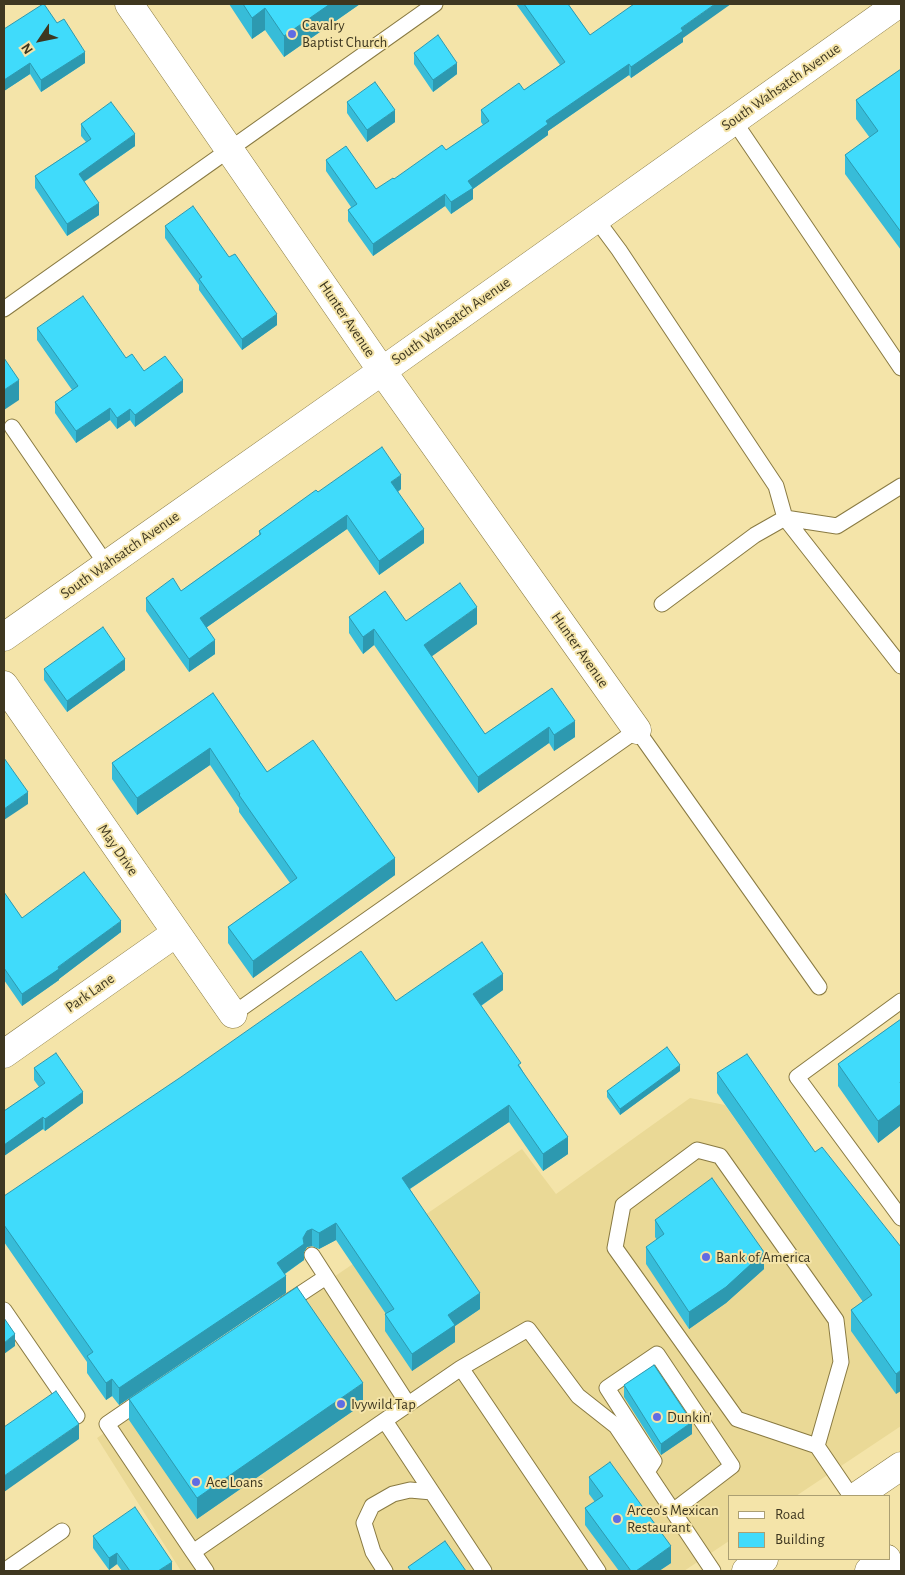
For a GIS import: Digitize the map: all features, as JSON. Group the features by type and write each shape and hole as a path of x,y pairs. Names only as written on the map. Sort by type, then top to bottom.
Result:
{"main road":[{"name":"Hunter Avenue","path":"129,4 382,371 637,730"},
{"name":"South Wahsatch Avenue","path":"4,636 382,371 898,4"},
{"name":"May Drive","path":"4,685 232,1014"},
{"name":"Park Lane","path":"4,1054 176,933"},
{"path":"858,1495 901,1466"},
{"path":"746,1571 762,1560"},
{"path":"869,1571 889,1560"}],"lane":[{"path":"4,310 435,4"},
{"path":"734,120 901,368"},
{"path":"596,219 619,250 776,486 785,518 901,666"},
{"path":"12,427 106,564"},
{"path":"662,604 755,535 785,518 836,526 901,486"},
{"path":"232,1014 637,730 819,987"},
{"path":"901,1001 798,1077 901,1218"},
{"path":"817,1446 841,1362 836,1320 720,1156 697,1150 623,1205 616,1248 737,1419 817,1446 850,1495"},
{"path":"312,1255 408,1404"},
{"path":"269,1315 326,1277"},
{"path":"4,1310 77,1416"},
{"path":"193,1552 461,1368 528,1329 578,1396 616,1426 713,1571"},
{"path":"647,1472 654,1461 607,1388 657,1354 732,1466 673,1511"},
{"path":"461,1368 598,1571"},
{"path":"156,1391 107,1424 206,1571"},
{"path":"385,1421 484,1571"},
{"path":"385,1571 373,1552 364,1523 372,1506 393,1494 410,1490 432,1492"},
{"path":"4,1571 62,1531"}],"shaded area":[{"path":"690,1098 725,1105 901,1357 901,1426 798,1495 728,1495 728,1542 684,1571 181,1571 97,1438 522,1149 556,1194"}],"building":[{"path":"43,4 57,23 64,19 85,52 41,80 30,63 4,80 4,29"},
{"path":"243,4 330,4 284,36 265,8 252,18"},
{"path":"524,4 568,4 590,35 634,4 715,4 681,28 683,31 631,67 629,64 546,121 548,124 468,181 473,188 451,202 445,194 373,244 348,210 357,204 326,160 346,146 376,189 394,179 442,145 446,150 489,121 481,110 519,83 524,90 565,62"},
{"path":"438,35 457,63 433,80 414,53"},
{"path":"901,69 901,232 845,155 878,131 856,100"},
{"path":"375,82 395,110 367,130 347,102"},
{"path":"111,102 135,134 79,174 99,203 67,224 35,176 91,139 81,124"},
{"path":"193,206 229,257 235,254 277,314 242,339 199,279 202,277 165,226"},
{"path":"83,296 126,358 132,354 144,371 165,356 183,380 135,415 130,409 117,418 110,408 76,431 55,402 78,386 37,328"},
{"path":"4,358 19,380 4,390"},
{"path":"382,447 401,475 391,482 424,529 379,561 347,515 200,618 215,640 189,659 146,598 173,578 181,591 261,534 259,531 316,490 318,492"},
{"path":"460,583 477,607 424,645 485,734 552,688 575,721 554,735 549,727 478,777 374,629 363,637 349,617 385,591 406,621"},
{"path":"103,627 125,659 67,701 44,669"},
{"path":"213,693 267,772 313,740 395,858 253,961 228,927 297,878 239,795 210,748 137,798 112,763"},
{"path":"4,758 28,792 4,809"},
{"path":"84,872 121,921 58,967 59,969 22,994 4,968 4,892 22,918"},
{"path":"482,942 503,974 473,994 521,1063 518,1065 568,1137 543,1154 509,1105 402,1178 480,1293 448,1315 455,1325 412,1354 385,1314 394,1309 336,1223 319,1233 312,1229 307,1231 303,1238 304,1244 277,1263 286,1276 119,1388 112,1379 106,1383 87,1356 93,1352 4,1225 4,1196 181,1077 361,951 396,1001"},
{"path":"901,1019 901,1104 878,1121 838,1064"},
{"path":"667,1047 680,1065 620,1109 607,1091"},
{"path":"56,1053 83,1092 45,1119 43,1117 4,1145 4,1111 45,1083 34,1068"},
{"path":"747,1054 815,1152 822,1147 901,1247 901,1370 896,1374 851,1310 872,1295 717,1073"},
{"name":"Bank of America","path":"712,1178 764,1252 726,1287 689,1312 646,1247 664,1234 655,1220"},
{"path":"297,1287 363,1383 197,1498 129,1399"},
{"path":"4,1318 15,1334 4,1343"},
{"name":"Dunkin'","path":"654,1365 692,1422 661,1444 624,1385"},
{"path":"56,1391 79,1424 4,1476 4,1427"},
{"name":"Arceo's Mexican Restaurant","path":"610,1462 671,1546 636,1571 631,1571 585,1508 603,1496 589,1477"},
{"path":"135,1507 172,1562 158,1571 130,1571 117,1553 109,1558 93,1536"},
{"path":"445,1541 466,1571 411,1571 408,1567"}],"place":[{"name":"Cavalry Baptist Church","path":"292,34"},
{"name":"Bank of America","path":"706,1257"},
{"name":"Ivywild Tap","path":"341,1404"},
{"name":"Dunkin'","path":"657,1417"},
{"name":"Ace Loans","path":"196,1482"},
{"name":"Arceo's Mexican Restaurant","path":"617,1519"}]}
